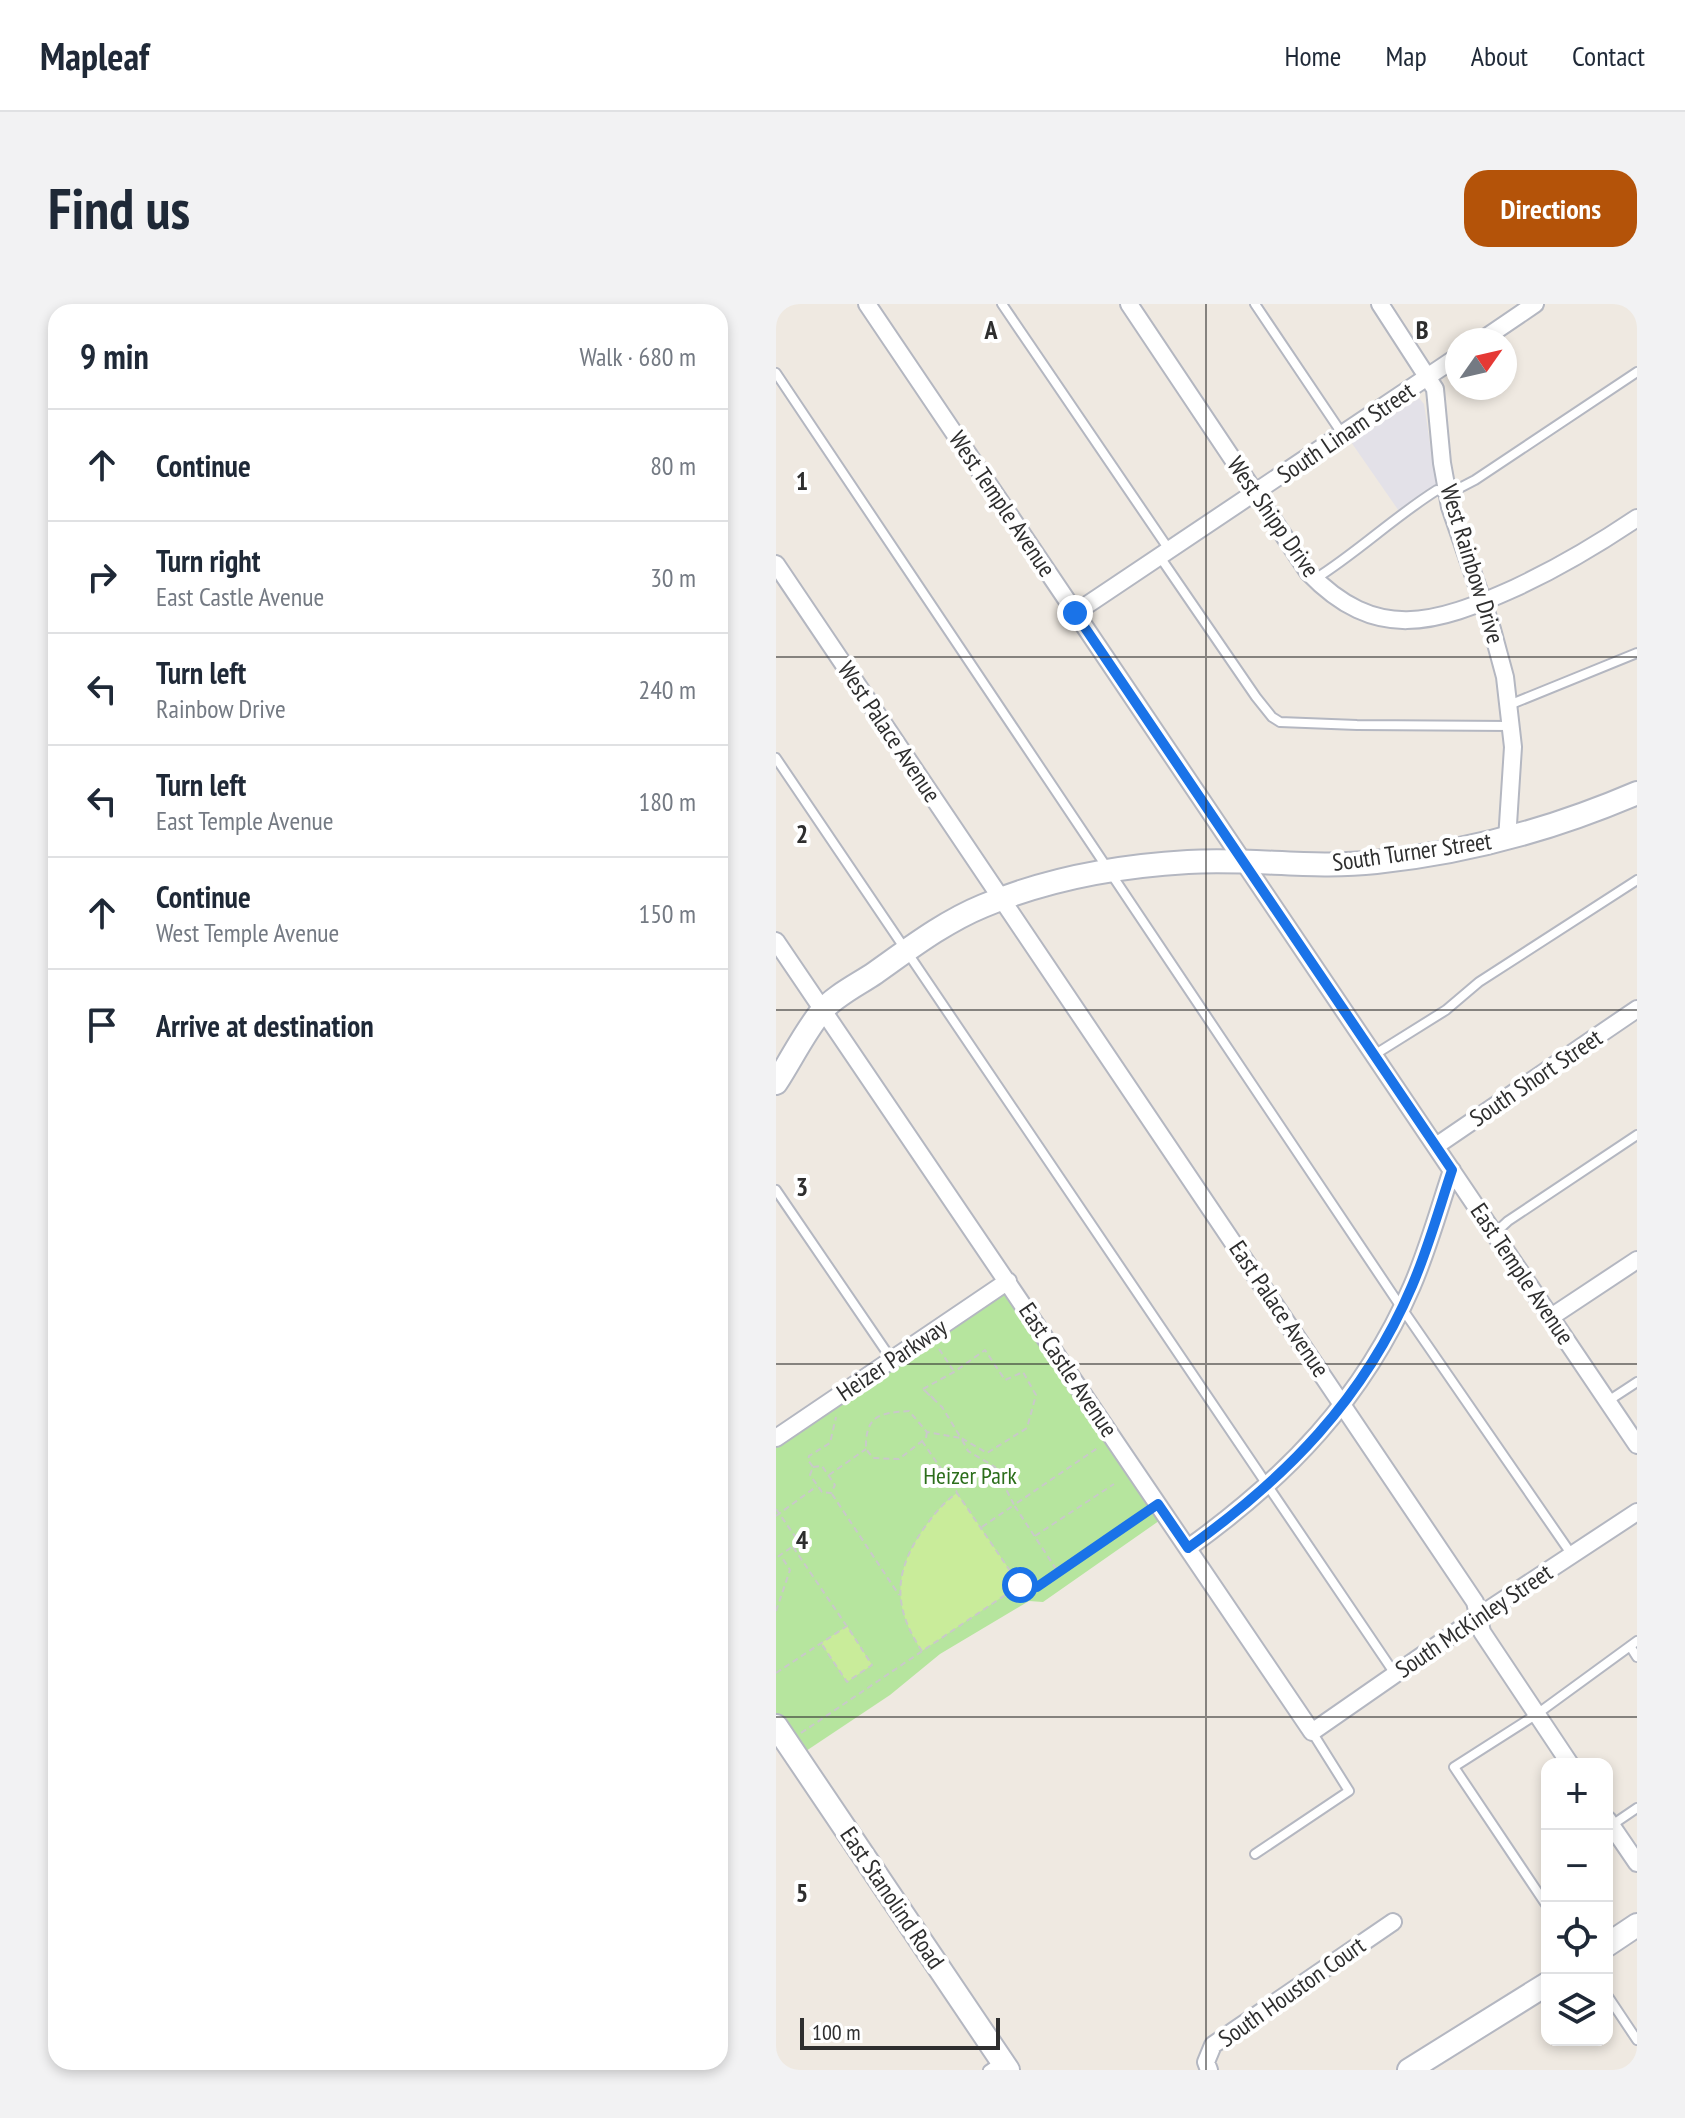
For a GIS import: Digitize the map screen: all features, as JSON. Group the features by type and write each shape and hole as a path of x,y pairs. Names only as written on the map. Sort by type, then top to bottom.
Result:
{"main road":[{"name":"South Turner Street","path":"776,1083 823,1009 962,917 1056,882 1111,870 1192,862 1374,863 1507,840 1570,820 1637,793"},
{"name":"East Stanolind Road","path":"776,1726 999,2067"},
{"path":"1613,1941 1637,1925"},
{"path":"1409,2070 1541,1988"}],"street":[{"name":"West Temple Avenue","path":"867,304 1244,864"},
{"name":"West Shipp Drive","path":"1129,304 1293,551 1324,590 1360,611 1402,621 1444,617 1565,564 1637,518"},
{"name":"West Rainbow Drive","path":"1380,304 1435,389 1448,494 1505,677 1513,747 1507,840"},
{"path":"1494,328 1511,310 1535,304"},
{"name":"South Linam Street","path":"1075,613 1445,365"},
{"name":"West Palace Avenue","path":"776,564 1003,900"},
{"name":"East Temple Avenue","path":"1244,864 1637,1445"},
{"name":"East Palace Avenue","path":"1003,900 1475,1602 1482,1632 1566,1758"},
{"name":"East Castle Avenue","path":"776,941 1312,1732"},
{"name":"South Short Street","path":"1436,1146 1637,1009"},
{"path":"1188,1548 1267,1487 1299,1457 1343,1404 1374,1358 1412,1286 1452,1170"},
{"path":"1551,1317 1637,1260"},
{"name":"Heizer Parkway","path":"776,1438 1008,1281"},
{"name":"South McKinley Street","path":"1312,1732 1479,1616 1637,1512"},
{"path":"1613,1828 1637,1863"},
{"name":"South Houston Court","path":"1209,2070 1206,2062 1213,2045 1393,1922"}],"lane":[{"path":"1002,304 1256,697 1272,717 1280,722 1344,725 1511,726"},
{"path":"1255,304 1343,435"},
{"path":"1315,579 1355,553 1407,509 1437,490 1448,494 1475,480 1637,372"},
{"path":"776,373 1401,1307 1572,1555"},
{"path":"1509,705 1637,653"},
{"path":"776,758 1395,1674"},
{"path":"1374,1055 1446,1010 1479,982 1637,880"},
{"path":"1494,1234 1508,1221 1637,1135"},
{"path":"776,1190 892,1360"},
{"path":"1607,1402 1637,1382"},
{"path":"1544,1902 1454,1767 1537,1714 1634,1644 1637,1657"},
{"path":"1255,1854 1349,1791 1312,1732"},
{"path":"1613,1820 1637,1808"},
{"path":"1613,2004 1637,2040"}],"path":[{"path":"929,1334 954,1372"},
{"path":"923,1389 985,1350 1005,1380 1023,1372 1036,1395 1027,1428 987,1453 961,1438 927,1432 909,1411 891,1412 873,1420 867,1427 866,1449 873,1458 893,1461 906,1456 926,1438 927,1432"},
{"path":"923,1389 934,1399"},
{"path":"923,1389 942,1407 968,1451 995,1467 1014,1505 1058,1572"},
{"path":"813,1467 809,1456 830,1443 837,1412"},
{"path":"981,1528 1113,1438"},
{"path":"922,1441 1020,1585"},
{"path":"828,1476 866,1449"},
{"path":"813,1467 822,1466 835,1485 831,1493"},
{"path":"813,1467 810,1475 817,1486 822,1492 831,1493"},
{"path":"1035,1537 1114,1484"},
{"path":"778,1515 817,1486"},
{"path":"831,1493 900,1597"},
{"path":"922,1651 908,1630 900,1597 902,1573 912,1545 943,1502 957,1493"},
{"path":"799,1735 1020,1585 1037,1587 1158,1504"},
{"path":"776,1509 799,1542 776,1558"},
{"path":"793,1547 872,1665 847,1682 821,1643"},
{"path":"776,1611 790,1570 780,1555"},
{"path":"776,1673 847,1626"}],"shaded area":[{"path":"1419,398 1424,404 1437,490 1401,514 1351,442"}],"green space":[{"name":"Heizer Park","path":"1008,1281 1166,1516 1043,1602 1029,1601 940,1654 890,1695 797,1757 776,1726 776,1438"},
{"path":"957,1493 1020,1585 922,1651 905,1618 901,1602 903,1572 916,1540 940,1507"},
{"path":"847,1626 872,1665 847,1682 821,1643"}],"route":[{"path":"1020,1585 1037,1587 1158,1504 1188,1548 1259,1495 1299,1457 1343,1404 1395,1320 1412,1286 1452,1170 1075,613"}]}
